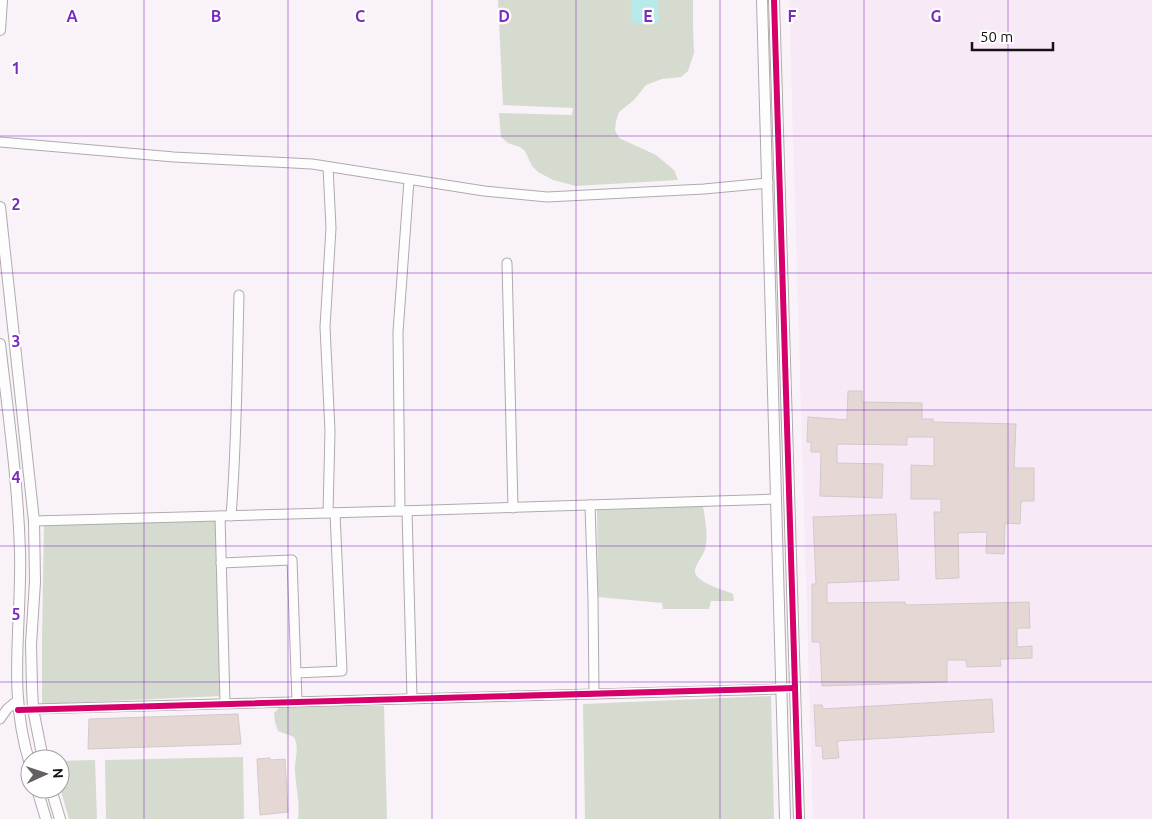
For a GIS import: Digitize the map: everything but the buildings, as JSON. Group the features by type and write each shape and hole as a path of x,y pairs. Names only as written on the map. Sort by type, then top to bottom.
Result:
{"street":[{"path":"0,30 2,0"},
{"path":"762,0 785,819"},
{"path":"774,0 799,819"},
{"path":"0,142 174,157 312,164 484,191 548,197 768,183"},
{"path":"296,673 342,671 331,513 330,430 325,327 331,228 328,167"},
{"path":"410,180 398,332 412,698"},
{"path":"0,207 34,521 35,582 31,665 33,709 41,749"},
{"path":"507,263 513,508"},
{"path":"231,516 237,428 239,295"},
{"path":"0,344 19,522 20,555 16,665 18,705 26,749"},
{"path":"19,522 776,499"},
{"path":"590,505 594,694"},
{"path":"220,516 225,703"},
{"path":"221,562 292,560 297,702"},
{"path":"0,719 6,709 18,705 33,709 795,688"},
{"path":"41,799 46,819"},
{"path":"54,799 60,819"}],"shaded area":[{"path":"498,0 693,0 694,53 688,71 681,77 662,79 646,85 634,100 619,112 615,130 619,138 656,155 674,170 678,180 576,186 553,180 538,172 532,166 525,151 508,143 501,137 499,113 572,115 573,108 503,105"},
{"path":"789,0 1152,0 1152,819 813,819"},
{"path":"703,506 707,540 704,552 695,570 696,574 704,582 733,594 734,601 711,601 709,609 663,609 662,603 598,597 597,510"},
{"path":"216,520 222,696 42,704 44,524"},
{"path":"771,696 774,819 585,819 583,704"},
{"path":"384,706 387,819 298,819 295,772 296,741 294,737 278,731 274,713 280,707"},
{"path":"243,757 244,819 106,819 105,760"},
{"path":"95,760 97,819 69,819 63,799 70,799 70,761"}],"water":[{"path":"632,0 657,0 659,20 646,24 631,21"}],"cycle path":[{"path":"774,0 799,819"},
{"path":"18,710 795,688"}]}
